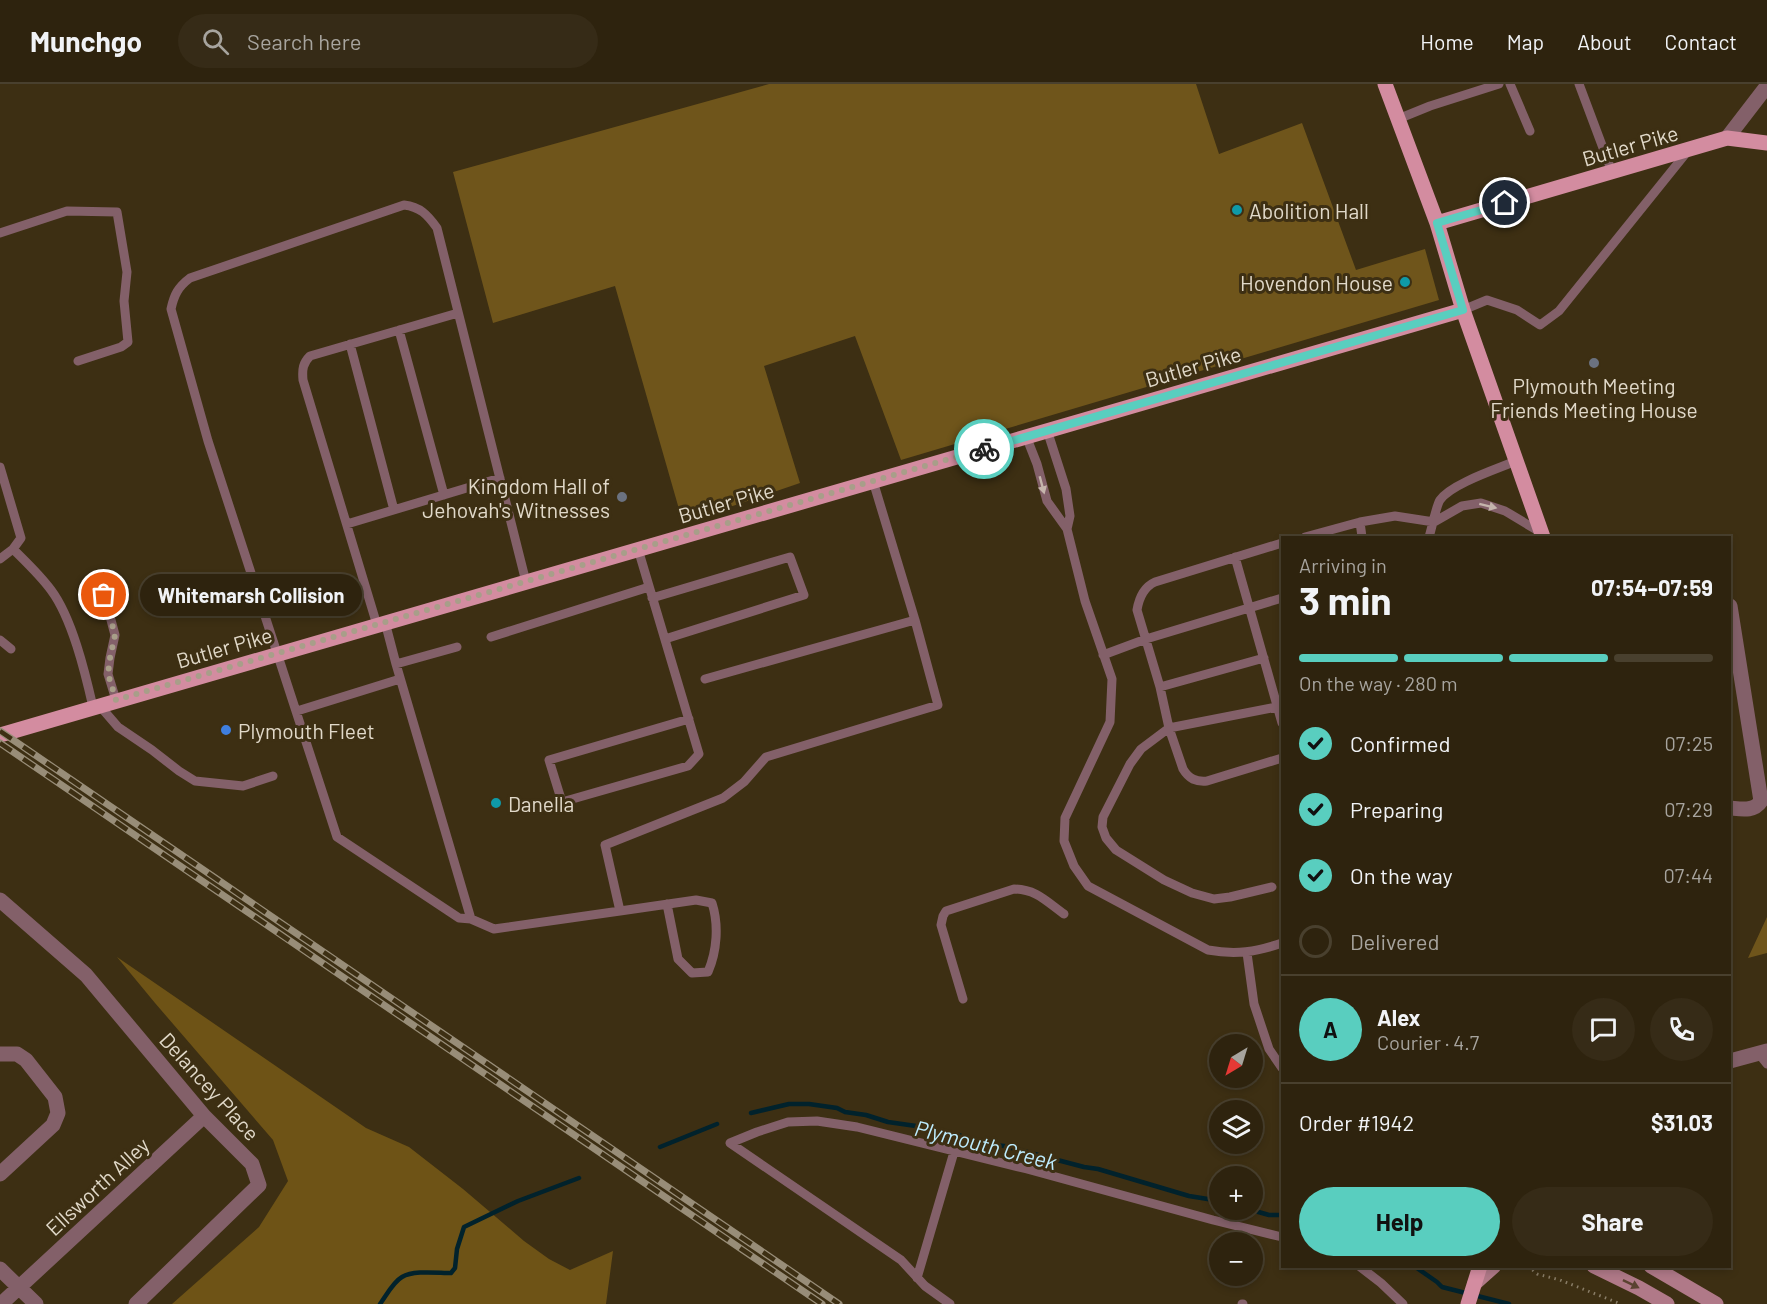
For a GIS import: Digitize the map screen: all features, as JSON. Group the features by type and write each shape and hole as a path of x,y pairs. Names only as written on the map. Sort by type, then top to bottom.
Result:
{"main road":[{"path":"1385,84 1437,223 1463,310 1543,535"},
{"name":"Butler Pike","path":"1437,223 1727,138 1767,143"},
{"name":"Butler Pike","path":"0,735 1463,310"},
{"path":"1469,1303 1479,1268"},
{"path":"1475,1283 1492,1268"},
{"path":"1598,1268 1667,1304"},
{"path":"1654,1268 1716,1304"}],"street":[{"path":"1727,138 1767,86"},
{"path":"1731,612 1761,801 1757,807 1751,809 1731,808"},
{"name":"Delancey Place","path":"0,901 86,975 204,1116 252,1164 260,1185 136,1304"},
{"path":"0,1054 17,1054 26,1060 55,1097 58,1113 53,1125 0,1174"},
{"path":"1731,1061 1764,1056"},
{"name":"Ellsworth Alley","path":"1,1304 204,1116"},
{"path":"0,1269 36,1304"}],"lane":[{"path":"1398,119 1430,106 1499,84"},
{"path":"1510,84 1530,131"},
{"path":"1579,84 1612,172"},
{"path":"1463,310 1487,300 1517,310 1540,325 1559,311 1688,150"},
{"path":"526,582 436,228 428,216 417,207 404,205 190,278 180,286 174,296 171,309 208,441 337,837 459,918 471,919 494,929 667,904 696,900 712,903 717,918 714,959 708,972 692,974 678,959 667,904"},
{"path":"0,233 67,212 117,212 127,272 124,302 128,342 120,347 78,361"},
{"path":"458,313 310,356 304,362 302,371 347,524 396,664 471,919"},
{"path":"399,330 444,495"},
{"path":"350,344 394,510"},
{"path":"1047,430 1066,489 1070,516 1067,529"},
{"path":"1026,436 1037,464 1047,501 1067,529 1084,601 1112,679 1110,722 1065,818 1064,841 1074,866 1088,886 1208,950 1247,953 1281,943"},
{"path":"1429,536 1439,501 1450,491 1516,461"},
{"path":"0,467 21,538 14,549 0,559"},
{"path":"347,524 500,478"},
{"path":"620,911 605,845 723,798 744,782 766,757 938,705 873,481"},
{"path":"1309,536 1360,522 1395,516 1434,522 1462,506 1481,503 1505,510 1543,535"},
{"path":"1360,522 1362,536"},
{"path":"1281,543 1150,584 1138,599 1137,610 1160,687 1168,728 1186,774 1197,782 1207,781 1281,758"},
{"path":"14,549 44,580 59,603 96,706 118,728 195,781 243,786 273,776"},
{"path":"638,549 652,598 665,639 689,719 699,754 687,766 562,802 549,760 689,719"},
{"path":"652,598 790,557 804,595 665,639"},
{"path":"1235,557 1280,706 1168,728 1141,749 1130,764 1103,817 1102,827 1106,838 1116,850 1136,864 1164,880 1203,897 1214,899 1230,897 1272,887"},
{"path":"99,575 115,635 108,674 116,700"},
{"path":"491,637 649,587"},
{"path":"1103,655 1146,639 1281,598"},
{"path":"705,679 915,620"},
{"path":"0,640 11,649"},
{"path":"396,664 457,647"},
{"path":"1160,687 1264,658"},
{"path":"297,711 400,680"},
{"path":"963,999 943,937 941,925 946,911 1014,889 1026,889 1064,914"},
{"path":"1247,953 1254,1004 1269,1050 1281,1063"},
{"path":"950,1304 925,1286 901,1260 730,1143 788,1122 817,1120 857,1127 1027,1169 1281,1237"},
{"path":"917,1278 954,1152"},
{"path":"1362,1268 1403,1304"}],"path":[{"path":"1530,1268 1537,1274 1560,1280 1621,1304"}],"shaded area":[{"path":"769,84 1196,84 1219,154 1302,123 1356,270 1425,249 1439,300 901,460 855,336 764,366 800,483 683,523 615,286 493,323 453,172"},
{"path":"1767,917 1767,953 1748,958"},
{"path":"117,957 366,1128 409,1147 549,1259 570,1270 613,1251 606,1304 172,1304 259,1227 288,1181 273,1140"}],"waterway":[{"name":"Plymouth Creek","path":"751,1113 789,1104 837,1108 845,1112 916,1126 939,1133 959,1135 978,1143 1004,1146 1098,1169 1189,1196 1209,1199"},
{"name":"Plymouth Creek","path":"660,1147 717,1124"},
{"name":"Plymouth Creek","path":"380,1304 402,1277 413,1273 451,1273 455,1268 457,1249 464,1227 518,1201 579,1178"},
{"name":"Plymouth Creek","path":"1263,1213 1281,1215"},
{"name":"Plymouth Creek","path":"1417,1268 1442,1287 1509,1304"}],"railway":[{"path":"0,731 839,1304"},
{"path":"0,743 822,1304"}],"way so far":[{"path":"104,595 115,635 108,674 116,700 984,449"}],"place":[{"name":"Abolition Hall","path":"1237,210"},
{"name":"Hovendon House","path":"1405,282"},
{"name":"Plymouth Meeting Friends Meeting House","path":"1594,363"},
{"name":"Kingdom Hall of Jehovah's Witnesses","path":"622,497"},
{"name":"Whitemarsh Collision","path":"104,595"},
{"name":"Plymouth Fleet","path":"226,730"},
{"name":"Danella","path":"496,803"}],"route":[{"path":"984,449 1463,310 1437,223 1505,203"}]}
